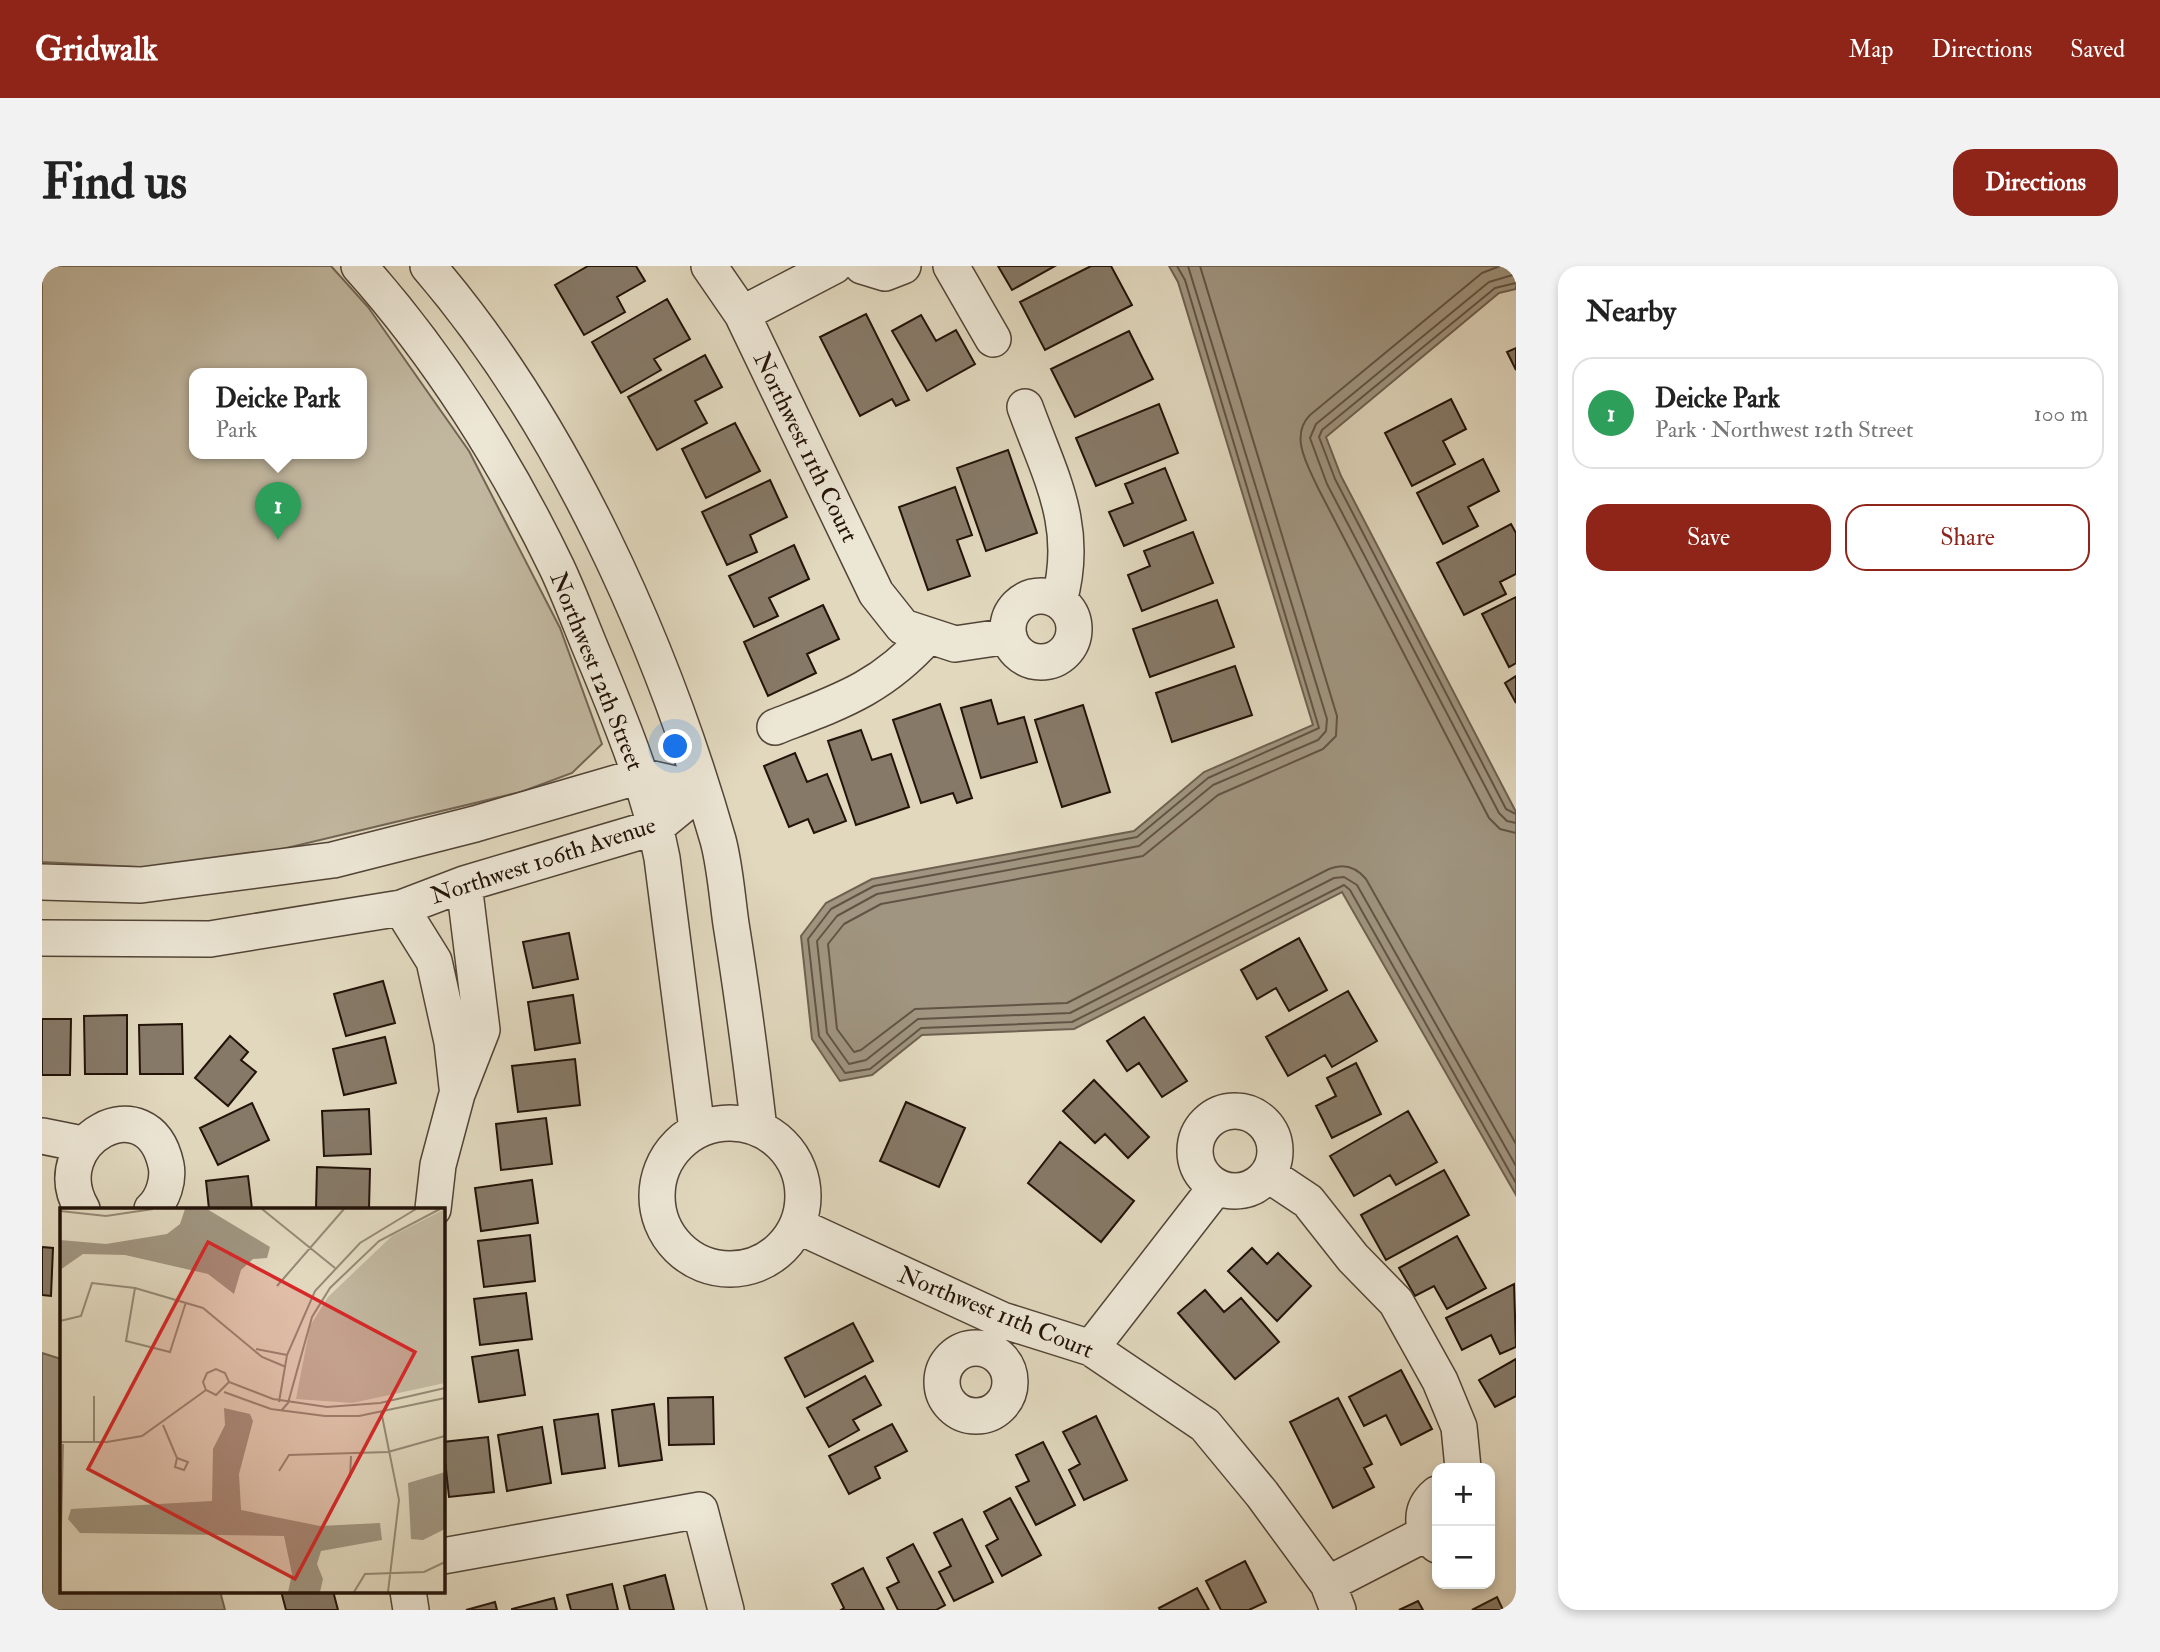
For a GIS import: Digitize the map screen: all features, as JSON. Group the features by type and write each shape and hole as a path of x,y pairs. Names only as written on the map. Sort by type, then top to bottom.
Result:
{"street":[{"name":"Northwest 12th Street","path":"359,266 397,308 478,425 557,568 631,746 656,827 697,1130"},
{"name":"Northwest 11th Court","path":"709,266 742,314 876,593 916,631"},
{"path":"742,314 834,266"},
{"path":"862,266 885,273 904,266"},
{"path":"951,266 993,339"},
{"path":"397,308 439,270 515,380 610,552 685,736 718,842 746,1012 759,1129"},
{"path":"1025,407 1065,517 1066,574 1059,601"},
{"path":"1038,596 1059,601 1067,608 1075,628 1069,649 1052,661 1030,661 1020,655 1009,636 1011,614 1018,605 1038,596"},
{"path":"775,727 872,686 909,657 916,631 954,644 1009,636"},
{"name":"Northwest 106th Avenue","path":"42,882 141,885 333,860 475,824 640,776 701,790"},
{"name":"Northwest 106th Avenue","path":"42,938 210,939 401,908 464,884 656,827 701,790"},
{"path":"433,1208 438,1165 457,1094 481,1030 464,884"},
{"path":"401,908 434,961 452,1042 457,1094"},
{"path":"1226,1112 1245,1112 1262,1121 1273,1138 1275,1157 1269,1175 1254,1188 1235,1192 1216,1187 1202,1174 1195,1156 1198,1137 1209,1121 1226,1112"},
{"path":"728,1123 759,1129 779,1141 794,1159 802,1180 803,1203 798,1226 786,1245 763,1263 735,1270 706,1267 681,1252 664,1229 656,1201 660,1172 674,1147 697,1130 728,1123"},
{"path":"81,1208 73,1199 67,1180 68,1160 77,1143 92,1130 110,1124 130,1125 148,1134 161,1149 167,1168 166,1187 153,1208"},
{"path":"42,1136 77,1143"},
{"path":"1269,1175 1308,1201 1353,1258 1396,1302 1413,1329 1459,1427 1463,1463"},
{"path":"1091,1348 1216,1187"},
{"name":"Northwest 11th Court","path":"798,1226 995,1336 1091,1348 1205,1425 1262,1494 1333,1597"},
{"path":"1333,1597 1432,1539 1425,1511 1432,1501"},
{"path":"444,1556 700,1510 726,1610"},
{"path":"408,1592 411,1610"}],"shaded area":[{"path":"42,266 331,266 368,307 469,451 560,628 602,744 572,773 521,792 194,870 42,862"}],"water":[{"path":"1169,266 1516,266 1516,289 1499,293 1326,437 1341,476 1516,812 1516,1195 1342,892 1074,1029 922,1035 872,1075 840,1081 812,1039 801,936 826,903 872,879 1134,831 1204,772 1313,725 1178,282"},
{"path":"42,1353 60,1359 60,1592 220,1592 225,1610 42,1610"}],"building":[{"path":"588,266 636,266 645,281 617,297 625,312 584,335 555,285"},
{"path":"998,266 1055,266 1012,290"},
{"path":"1091,266 1111,266 1132,305 1045,350 1020,302"},
{"path":"667,299 690,339 654,359 661,370 621,393 592,342"},
{"path":"866,314 909,400 896,406 892,399 860,416 820,337"},
{"path":"921,315 936,341 956,330 975,364 927,391 892,331"},
{"path":"1129,331 1153,379 1075,417 1051,369"},
{"path":"1516,348 1516,370 1507,352"},
{"path":"705,355 722,387 695,401 707,423 657,450 628,397"},
{"path":"1451,399 1466,429 1443,441 1455,464 1412,486 1385,433"},
{"path":"1159,404 1178,453 1096,486 1076,438"},
{"path":"735,423 760,471 706,498 682,449"},
{"path":"1008,450 1037,533 986,551 957,468"},
{"path":"1483,459 1499,491 1468,507 1478,526 1443,544 1417,493"},
{"path":"1165,468 1186,520 1124,546 1109,512 1133,503 1125,484"},
{"path":"770,480 787,517 750,535 757,552 727,565 702,512"},
{"path":"955,487 972,535 957,540 970,576 928,590 899,507"},
{"path":"1511,524 1516,533 1516,574 1500,582 1506,594 1464,615 1437,563"},
{"path":"1193,532 1213,583 1142,611 1128,575 1150,566 1144,551"},
{"path":"794,545 809,579 769,598 778,616 754,627 729,576"},
{"path":"1516,597 1516,663 1509,667 1482,614"},
{"path":"1217,600 1234,647 1150,677 1133,629"},
{"path":"823,605 839,639 807,654 816,673 768,696 744,642"},
{"path":"1235,666 1252,715 1172,742 1156,693"},
{"path":"1516,676 1516,703 1505,683"},
{"path":"991,700 998,724 1024,717 1037,762 981,778 961,708"},
{"path":"940,704 972,798 957,803 953,793 921,803 893,720"},
{"path":"1083,705 1110,792 1062,807 1035,720"},
{"path":"861,730 872,760 891,754 909,807 856,825 828,741"},
{"path":"795,753 807,782 827,774 846,821 814,833 808,819 789,827 764,766"},
{"path":"569,933 578,979 533,988 523,942"},
{"path":"1299,938 1327,990 1289,1011 1276,988 1257,999 1241,970"},
{"path":"383,981 395,1023 346,1036 334,994"},
{"path":"1348,991 1377,1041 1332,1067 1325,1055 1288,1076 1266,1037"},
{"path":"573,995 580,1043 535,1050 528,1002"},
{"path":"127,1015 127,1074 85,1074 84,1016"},
{"path":"1144,1017 1187,1081 1162,1097 1139,1063 1127,1071 1107,1041"},
{"path":"42,1019 71,1019 70,1075 42,1075"},
{"path":"182,1024 183,1074 140,1074 139,1025"},
{"path":"230,1036 248,1052 241,1060 256,1072 228,1106 195,1078"},
{"path":"385,1037 396,1083 344,1095 333,1049"},
{"path":"575,1059 580,1105 518,1112 512,1066"},
{"path":"1356,1063 1381,1114 1332,1138 1316,1106 1336,1096 1327,1078"},
{"path":"1094,1080 1149,1137 1128,1158 1105,1134 1095,1143 1063,1111"},
{"path":"906,1102 965,1128 939,1187 880,1161"},
{"path":"252,1103 269,1140 218,1165 200,1128"},
{"path":"369,1109 371,1154 324,1156 322,1111"},
{"path":"1408,1111 1437,1162 1396,1185 1390,1175 1354,1196 1330,1156"},
{"path":"546,1118 552,1164 501,1170 496,1124"},
{"path":"1060,1142 1134,1201 1101,1242 1028,1183"},
{"path":"317,1167 370,1169 369,1208 316,1208"},
{"path":"1444,1170 1469,1215 1386,1260 1361,1215"},
{"path":"248,1176 252,1208 209,1208 206,1181"},
{"path":"532,1180 538,1223 481,1231 475,1188"},
{"path":"530,1235 535,1281 484,1287 478,1241"},
{"path":"1457,1236 1486,1288 1447,1309 1434,1286 1415,1296 1399,1268"},
{"path":"42,1247 53,1248 51,1296 42,1295"},
{"path":"1252,1248 1267,1264 1278,1253 1311,1286 1277,1321 1228,1271"},
{"path":"1514,1284 1516,1347 1500,1354 1491,1335 1462,1350 1446,1318"},
{"path":"1205,1290 1224,1312 1241,1298 1279,1342 1235,1379 1178,1313"},
{"path":"526,1293 532,1339 480,1345 474,1299"},
{"path":"853,1323 873,1361 805,1397 785,1358"},
{"path":"518,1350 525,1395 479,1402 472,1357"},
{"path":"1516,1359 1516,1396 1495,1407 1479,1380"},
{"path":"1401,1370 1432,1429 1401,1445 1386,1415 1364,1426 1349,1397"},
{"path":"865,1376 881,1405 853,1420 859,1430 829,1447 807,1408"},
{"path":"713,1397 714,1444 669,1445 668,1398"},
{"path":"1338,1398 1372,1464 1364,1468 1374,1487 1333,1508 1290,1422"},
{"path":"654,1404 662,1460 619,1466 612,1410"},
{"path":"598,1414 605,1468 562,1474 554,1420"},
{"path":"1096,1416 1127,1480 1084,1500 1069,1470 1080,1464 1063,1432"},
{"path":"892,1424 907,1451 875,1467 880,1478 849,1494 829,1456"},
{"path":"542,1427 551,1483 507,1491 498,1435"},
{"path":"488,1437 494,1492 449,1497 444,1442"},
{"path":"1043,1442 1075,1505 1036,1525 1016,1487 1029,1481 1016,1455"},
{"path":"1010,1498 1041,1555 1002,1576 986,1546 998,1539 984,1512"},
{"path":"962,1519 993,1582 954,1601 939,1572 951,1566 934,1533"},
{"path":"913,1544 945,1605 936,1610 898,1610 887,1588 899,1582 887,1558"},
{"path":"1245,1561 1266,1602 1249,1610 1221,1610 1206,1581"},
{"path":"863,1568 884,1610 841,1610 844,1608 832,1584"},
{"path":"665,1575 674,1610 630,1610 624,1586"},
{"path":"612,1584 618,1610 571,1610 567,1595"},
{"path":"1197,1588 1209,1610 1160,1610 1159,1608"},
{"path":"281,1592 333,1592 338,1610 286,1610"},
{"path":"1497,1597 1503,1610 1472,1610"},
{"path":"554,1598 557,1610 512,1610 512,1609"},
{"path":"1418,1601 1423,1610 1399,1610"},
{"path":"495,1602 497,1610 466,1610"}],"place":[{"name":"Deicke Park","path":"278,540"}]}
